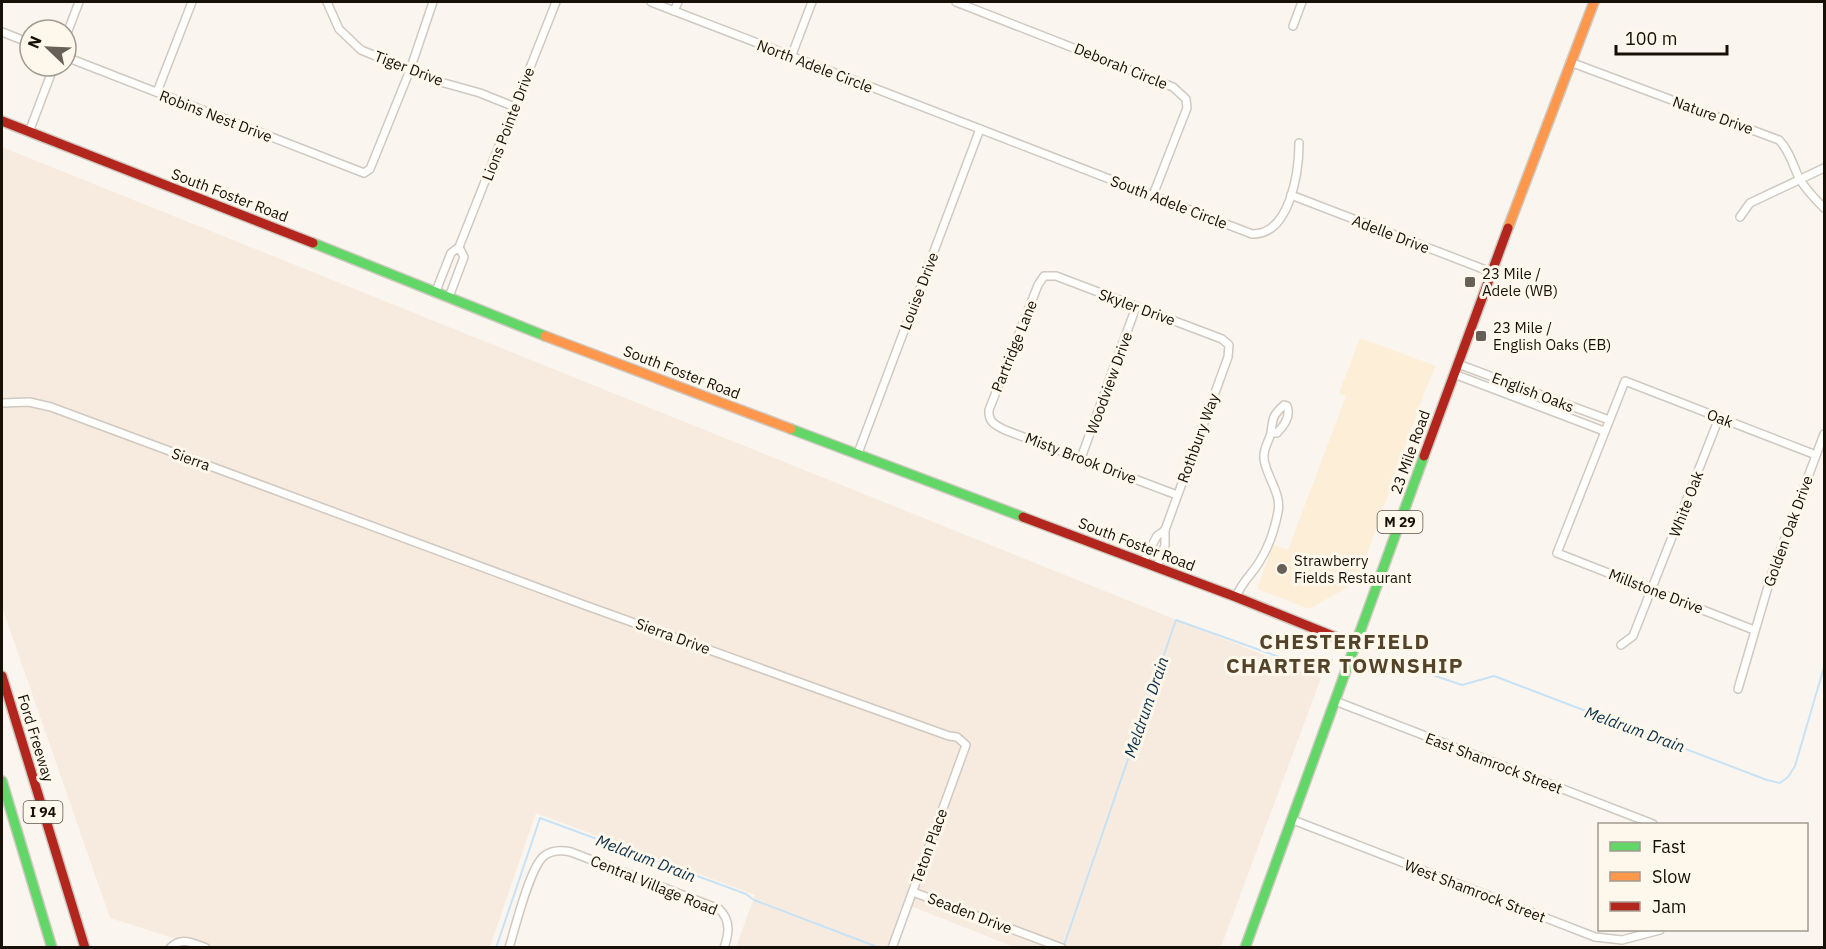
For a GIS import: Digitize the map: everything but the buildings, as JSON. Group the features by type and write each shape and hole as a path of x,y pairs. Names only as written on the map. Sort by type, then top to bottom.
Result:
{"main road":[{"name":"23 Mile Road","path":"1245,948 1491,272 1594,2"},
{"name":"South Foster Road","path":"2,121 436,291 554,340 858,453 1236,597 1355,645"},
{"name":"Ford Freeway","path":"2,676 85,948"},
{"name":"I 94","path":"2,781 52,948"}],"street":[{"path":"73,18 79,2"},
{"path":"157,92 192,2"},
{"name":"Tiger Drive","path":"327,2 334,22 361,50 437,81 480,93 515,107"},
{"path":"410,70 433,2"},
{"name":"Lions Pointe Drive","path":"459,247 556,2"},
{"name":"North Adele Circle","path":"651,2 980,129"},
{"path":"674,10 678,2"},
{"path":"791,57 812,2"},
{"name":"Deborah Circle","path":"957,2 1128,68 1173,87 1183,94 1188,103 1187,108 1153,195"},
{"path":"1293,26 1302,2"},
{"path":"2,32 18,38"},
{"name":"Robins Nest Drive","path":"78,62 362,173 370,169 410,70"},
{"name":"Nature Drive","path":"1570,62 1779,140 1785,146 1800,180 1824,208"},
{"path":"29,132 49,78"},
{"name":"South Adele Circle","path":"980,129 1252,234 1260,234 1271,228 1281,217 1291,195 1299,166 1299,143"},
{"name":"Louise Drive","path":"858,453 980,129"},
{"path":"1740,217 1750,203 1824,168"},
{"name":"Adelle Drive","path":"1291,195 1491,272"},
{"path":"436,291 451,253 459,247 464,257 449,297"},
{"name":"Skyler Drive","path":"1044,276 1056,276 1222,339 1228,345"},
{"name":"Partridge Lane","path":"989,417 988,410 1038,285 1044,276"},
{"name":"Woodview Drive","path":"1081,458 1136,307"},
{"name":"Rothbury Way","path":"1157,567 1165,545 1165,530 1228,357 1228,345"},
{"name":"English Oaks","path":"1458,364 1609,420"},
{"name":"English Oaks","path":"1454,374 1604,431"},
{"name":"Oak","path":"1609,420 1625,381 1816,455"},
{"name":"Sierra","path":"2,403 29,402 51,407 379,528"},
{"path":"1236,597 1243,581 1261,559 1279,510 1264,458 1265,447 1271,433 1271,422 1284,405 1288,409 1286,420 1280,430 1271,433"},
{"name":"Misty Brook Drive","path":"989,417 994,425 1005,430 1177,495"},
{"name":"White Oak","path":"1621,645 1633,636 1653,590 1719,418"},
{"path":"1604,431 1609,420"},
{"name":"Millstone Drive","path":"1604,431 1557,553 1754,630"},
{"name":"Golden Oak Drive","path":"1738,690 1772,573 1824,434"},
{"name":"Sierra Drive","path":"379,528 587,606 957,737 966,745"},
{"name":"Rothbury Way","path":"1143,562 1157,536 1165,530"},
{"name":"East Shamrock Street","path":"1335,701 1648,823"},
{"name":"Teton Place","path":"892,948 966,745"},
{"name":"West Shamrock Street","path":"1293,820 1595,937 1622,940 1656,931"},
{"name":"Central Village Road","path":"509,948 534,870 541,859 550,853 563,850 713,906 723,913 727,923 728,938 724,948"},
{"name":"Seaden Drive","path":"913,891 1062,948"},
{"path":"170,947 183,940 206,948"}],"shaded area":[{"path":"2,147 1321,678 1221,947 1014,947 908,905 892,947 736,947 755,895 536,813 490,947 202,947 110,918 2,607"},
{"path":"1360,338 1436,366 1426,388 1357,582 1309,609 1257,589 1273,545 1288,550 1346,396 1339,393"}],"waterway":[{"name":"Meldrum Drain","path":"1063,948 1176,620 1282,658 1332,660"},
{"name":"Meldrum Drain","path":"1368,671 1406,666 1462,685 1494,676 1780,783 1788,777 1795,766 1824,667"},
{"name":"Meldrum Drain","path":"496,948 540,818 746,894 754,900 880,948"}],"traffic: fast":[{"path":"313,243 545,336"},
{"path":"791,429 1023,517"},
{"path":"1245,948 1424,456"},
{"path":"2,781 52,948"}],"traffic: slow":[{"path":"1508,228 1594,2"},
{"path":"545,336 791,429"}],"traffic: jam":[{"path":"2,121 313,243"},
{"path":"1424,456 1508,228"},
{"path":"1023,517 1236,597 1355,645"},
{"path":"2,676 85,948"}],"place":[{"name":"23 Mile / Adele (WB)","path":"1470,282"},
{"name":"23 Mile / English Oaks (EB)","path":"1481,336"},
{"name":"Strawberry Fields Restaurant","path":"1282,569"}],"district":[{"name":"CHESTERFIELD CHARTER TOWNSHIP","path":"1345,653"}]}
